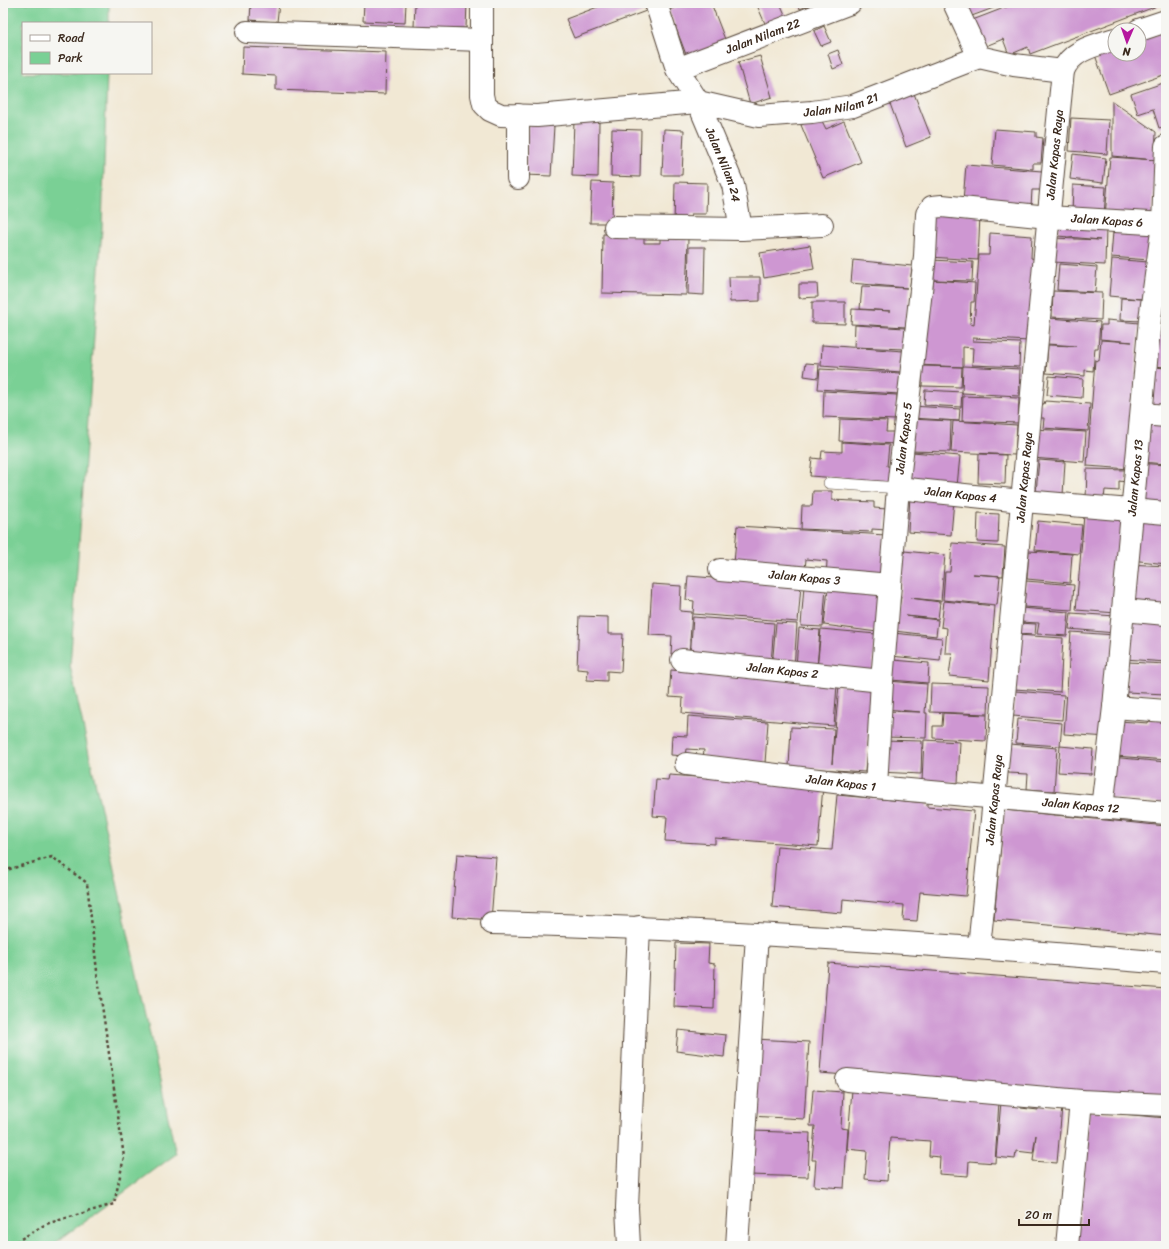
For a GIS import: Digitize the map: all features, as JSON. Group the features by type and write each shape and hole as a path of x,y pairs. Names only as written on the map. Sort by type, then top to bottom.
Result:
{"street":[{"name":"Jalan Nilam 21","path":"482,3 482,95 484,104 494,113 538,116 698,102 759,116 812,112 853,106 979,56"},
{"name":"Jalan Nilam 24","path":"656,3 676,69 698,102 733,185 741,229"},
{"name":"Jalan Nilam 22","path":"676,69 850,3"},
{"path":"954,3 979,56 1014,65 1064,71"},
{"path":"1147,27 1166,21"},
{"path":"247,32 482,40"},
{"name":"Jalan Kapas Raya","path":"979,947 1024,501 1048,217 1064,71 1066,63 1074,55 1107,42"},
{"path":"518,115 518,178"},
{"name":"Jalan Kapas 13","path":"1102,808 1114,707 1142,414 1158,320 1164,224 1166,146"},
{"name":"Jalan Kapas 5","path":"876,787 882,681 898,488 925,256 927,214 932,208 942,206 1048,217"},
{"name":"Jalan Kapas 6","path":"1048,217 1164,224"},
{"path":"615,227 741,229 822,225"},
{"path":"1142,414 1166,416"},
{"name":"Jalan Kapas 4","path":"898,488 1024,501 1166,513"},
{"name":"Jalan Kapas 3","path":"720,570 890,585"},
{"path":"1123,610 1166,614"},
{"name":"Jalan Kapas 2","path":"682,660 882,681"},
{"path":"1114,707 1166,712"},
{"name":"Jalan Kapas 1","path":"686,764 876,787 995,798"},
{"name":"Jalan Kapas 12","path":"995,798 1166,813"},
{"path":"492,923 639,927 979,947 1166,963"},
{"path":"629,1246 627,1208 639,927"},
{"path":"737,1246 757,935"},
{"path":"847,1080 1081,1101 1166,1105"},
{"path":"1067,1246 1081,1101"}],"lane":[{"path":"829,483 898,488"}],"path":[{"path":"3,871 52,857 87,883 97,971 124,1157 114,1204 46,1224 9,1246"}],"green space":[{"path":"3,3 109,3 109,22 22,22 22,74 107,74 102,228 70,666 176,1154 51,1246 3,1246"}],"building":[{"path":"251,3 279,3 277,22 250,20"},
{"path":"364,3 406,3 405,23 363,21"},
{"path":"415,3 467,3 466,28 414,27"},
{"path":"608,3 643,3 646,11 574,38 566,19"},
{"path":"686,3 711,3 726,42 687,57 669,10"},
{"path":"756,3 780,3 787,19 767,28"},
{"path":"798,3 815,3 800,9"},
{"path":"963,3 1007,3 969,17"},
{"path":"1017,3 1165,3 1115,22 1107,22 1107,25 1030,54 1028,47 1009,55 1003,39 981,48 970,21"},
{"path":"824,26 831,42 821,46 814,31"},
{"path":"1166,31 1166,74 1109,94 1095,55 1107,51 1107,62 1147,62 1147,37"},
{"path":"243,47 386,52 385,94 276,90 276,76 242,74"},
{"path":"838,50 843,65 833,69 828,54"},
{"path":"760,56 772,97 750,104 738,62"},
{"path":"1166,82 1166,126 1159,128 1153,109 1138,114 1131,94"},
{"path":"913,91 931,137 906,147 889,101"},
{"path":"1112,101 1156,132 1155,160 1112,156"},
{"path":"820,117 826,129 844,121 861,162 823,178 801,125"},
{"path":"1071,118 1109,120 1107,154 1069,151"},
{"path":"574,121 599,122 598,177 572,176"},
{"path":"528,125 554,126 551,176 525,175"},
{"path":"612,129 641,130 640,177 611,176"},
{"path":"664,129 684,130 682,175 662,175"},
{"path":"995,129 1036,132 1036,137 1043,138 1041,163 1033,163 1033,169 992,165"},
{"path":"1073,154 1106,158 1103,183 1070,179"},
{"path":"1110,157 1156,160 1152,221 1105,217"},
{"path":"966,165 1042,171 1041,190 1032,190 1031,206 963,201"},
{"path":"592,182 613,183 612,223 590,223"},
{"path":"675,182 707,183 706,214 691,214 691,225 674,224"},
{"path":"1073,185 1106,187 1104,216 1072,214"},
{"path":"931,212 980,215 978,260 928,257"},
{"path":"1059,224 1106,227 1105,265 1053,262 1054,238 1100,240 1058,236"},
{"path":"1113,232 1151,234 1149,260 1111,257"},
{"path":"990,233 1032,236 1031,258 1035,259 1029,341 973,338 973,341 1020,343 1019,367 972,365 973,348 963,347 963,367 917,365 931,260 973,262 972,281 933,280 975,283 974,302 971,302 970,324 974,325 979,255 989,255"},
{"path":"603,234 644,235 644,243 660,243 660,238 688,239 686,295 602,293"},
{"path":"810,245 814,269 764,278 760,253"},
{"path":"689,247 705,247 704,295 688,294"},
{"path":"1112,259 1148,262 1142,321 1120,320 1121,298 1141,299 1109,296"},
{"path":"853,260 912,266 906,327 851,324 852,309 891,311 860,309 862,286 907,288 851,283"},
{"path":"1059,264 1097,267 1095,292 1057,290"},
{"path":"729,277 760,277 760,301 730,302"},
{"path":"799,284 817,284 818,297 799,298"},
{"path":"1160,288 1166,289 1166,309 1158,308"},
{"path":"1053,291 1102,293 1101,320 1052,317"},
{"path":"812,302 845,302 845,324 812,323"},
{"path":"1049,318 1100,322 1098,348 1095,348 1093,371 1085,370 1085,376 1046,373 1048,345 1076,346 1047,344"},
{"path":"1107,320 1139,323 1130,469 1087,466 1095,360 1099,361 1101,340 1132,342 1100,339 1101,325 1107,325"},
{"path":"855,325 905,328 904,349 854,347"},
{"path":"1155,328 1166,329 1166,367 1153,366"},
{"path":"822,345 903,351 901,372 821,366"},
{"path":"806,363 819,364 818,378 804,376"},
{"path":"922,366 962,367 961,387 922,386"},
{"path":"963,366 1020,369 1019,396 962,393"},
{"path":"1154,367 1166,368 1166,408 1151,407"},
{"path":"820,369 900,373 899,394 818,389"},
{"path":"1049,376 1083,379 1082,398 1047,395"},
{"path":"925,390 962,392 961,407 924,405"},
{"path":"824,391 897,395 896,420 823,417"},
{"path":"963,396 1019,398 1018,423 962,421"},
{"path":"1045,401 1090,404 1088,431 1043,428 1044,418 1033,418 1034,403 1044,404"},
{"path":"912,406 960,409 959,421 912,418"},
{"path":"840,419 887,421 886,432 897,432 896,444 839,441"},
{"path":"910,419 951,421 950,452 909,451"},
{"path":"953,421 1017,425 1015,455 951,452"},
{"path":"1144,423 1166,424 1166,464 1141,462"},
{"path":"1034,429 1086,432 1084,462 1032,458"},
{"path":"842,442 889,445 887,466 894,467 893,482 810,476 812,458 821,459 822,451 842,452"},
{"path":"912,452 960,456 957,486 910,483"},
{"path":"979,454 1006,455 1005,484 978,483"},
{"path":"1039,460 1065,462 1063,495 1036,493"},
{"path":"1138,463 1166,465 1166,508 1136,507"},
{"path":"1087,469 1126,470 1126,482 1119,481 1119,491 1105,490 1104,499 1086,499"},
{"path":"813,491 832,491 832,500 874,502 874,508 887,509 886,530 872,529 872,532 801,529 802,506 812,506"},
{"path":"910,496 954,500 951,535 908,532"},
{"path":"978,513 999,514 998,543 977,542"},
{"path":"1084,515 1125,519 1117,613 1076,610"},
{"path":"1136,516 1166,519 1166,564 1131,560"},
{"path":"1038,521 1082,525 1079,554 1035,550"},
{"path":"737,526 886,535 883,580 826,577 827,561 806,559 805,569 734,564"},
{"path":"952,543 1005,547 1003,576 973,574 1000,576 997,605 943,600 945,572 950,572"},
{"path":"904,551 945,555 941,601 910,598 940,602 938,619 906,616 938,620 936,636 895,631 901,597"},
{"path":"1029,551 1072,554 1070,583 1027,579"},
{"path":"1128,564 1166,566 1166,607 1125,604"},
{"path":"688,576 801,585 798,622 693,614 694,601 686,600"},
{"path":"1026,581 1074,585 1072,610 1024,607"},
{"path":"652,584 681,586 680,611 692,612 689,655 671,654 672,636 649,635"},
{"path":"804,585 826,586 823,627 801,626"},
{"path":"828,589 881,595 877,632 824,625"},
{"path":"944,601 995,606 989,680 949,676 952,653 945,653 947,628 941,627"},
{"path":"1021,608 1069,612 1067,636 1037,634 1039,623 1020,622"},
{"path":"1071,613 1116,616 1115,633 1069,629"},
{"path":"579,616 608,617 608,634 623,634 621,672 607,671 607,681 587,680 588,670 577,669"},
{"path":"1128,616 1166,619 1166,662 1125,659"},
{"path":"693,617 774,623 771,664 690,658"},
{"path":"776,623 797,624 794,668 772,666"},
{"path":"1017,623 1036,624 1035,635 1016,634"},
{"path":"799,628 820,630 817,669 796,667"},
{"path":"821,629 876,634 872,673 817,668"},
{"path":"1071,632 1115,635 1108,737 1064,734"},
{"path":"893,633 942,638 940,661 891,656"},
{"path":"1017,635 1063,638 1060,692 1014,689"},
{"path":"893,660 929,663 928,683 891,680"},
{"path":"1128,662 1166,664 1166,706 1164,706 1165,694 1126,692"},
{"path":"671,670 837,684 834,726 682,713 683,698 669,697"},
{"path":"887,681 927,684 925,713 927,713 926,738 882,737 883,711 921,712 885,709"},
{"path":"931,684 989,686 988,714 930,712"},
{"path":"839,685 872,687 865,772 789,767 791,727 834,729 832,764"},
{"path":"1015,691 1064,695 1062,720 1013,716"},
{"path":"943,713 987,715 986,741 933,738 933,726 942,726"},
{"path":"688,716 768,722 765,763 703,758 704,750 686,749 685,756 671,755 672,735 687,736"},
{"path":"1018,719 1062,723 1060,746 1016,743"},
{"path":"1149,719 1166,720 1166,760 1116,756 1119,721 1148,723"},
{"path":"881,740 922,741 921,774 879,772"},
{"path":"924,740 960,742 958,783 922,781"},
{"path":"1010,744 1057,748 1054,791 1027,789 1028,774 1008,773"},
{"path":"1060,746 1093,749 1091,774 1058,772"},
{"path":"1110,757 1166,762 1166,803 1107,798"},
{"path":"669,775 823,786 818,846 715,838 715,844 665,841 667,817 653,816 656,779 668,780"},
{"path":"837,795 927,803 927,807 974,811 966,896 920,892 917,921 903,920 904,905 843,899 842,913 772,907 777,846 832,850"},
{"path":"1004,810 1166,826 1166,936 994,920"},
{"path":"457,854 496,857 491,920 452,917"},
{"path":"676,943 709,944 708,963 715,964 714,1009 674,1007"},
{"path":"828,963 1166,989 1166,1100 820,1073"},
{"path":"678,1030 726,1035 724,1057 676,1051"},
{"path":"755,1039 809,1042 804,1119 750,1116"},
{"path":"813,1090 843,1092 841,1128 848,1129 844,1188 814,1186 816,1160 812,1160 815,1126 810,1126"},
{"path":"852,1090 999,1101 995,1163 969,1161 968,1176 939,1174 940,1157 929,1156 930,1141 890,1138 887,1181 865,1179 867,1151 847,1149"},
{"path":"1001,1102 1021,1104 1021,1108 1038,1110 1038,1105 1062,1107 1057,1163 1033,1161 1036,1135 1033,1153 1016,1151 1015,1159 996,1157"},
{"path":"1089,1111 1166,1118 1166,1246 1077,1246"},
{"path":"752,1131 810,1133 808,1177 750,1175"}]}
